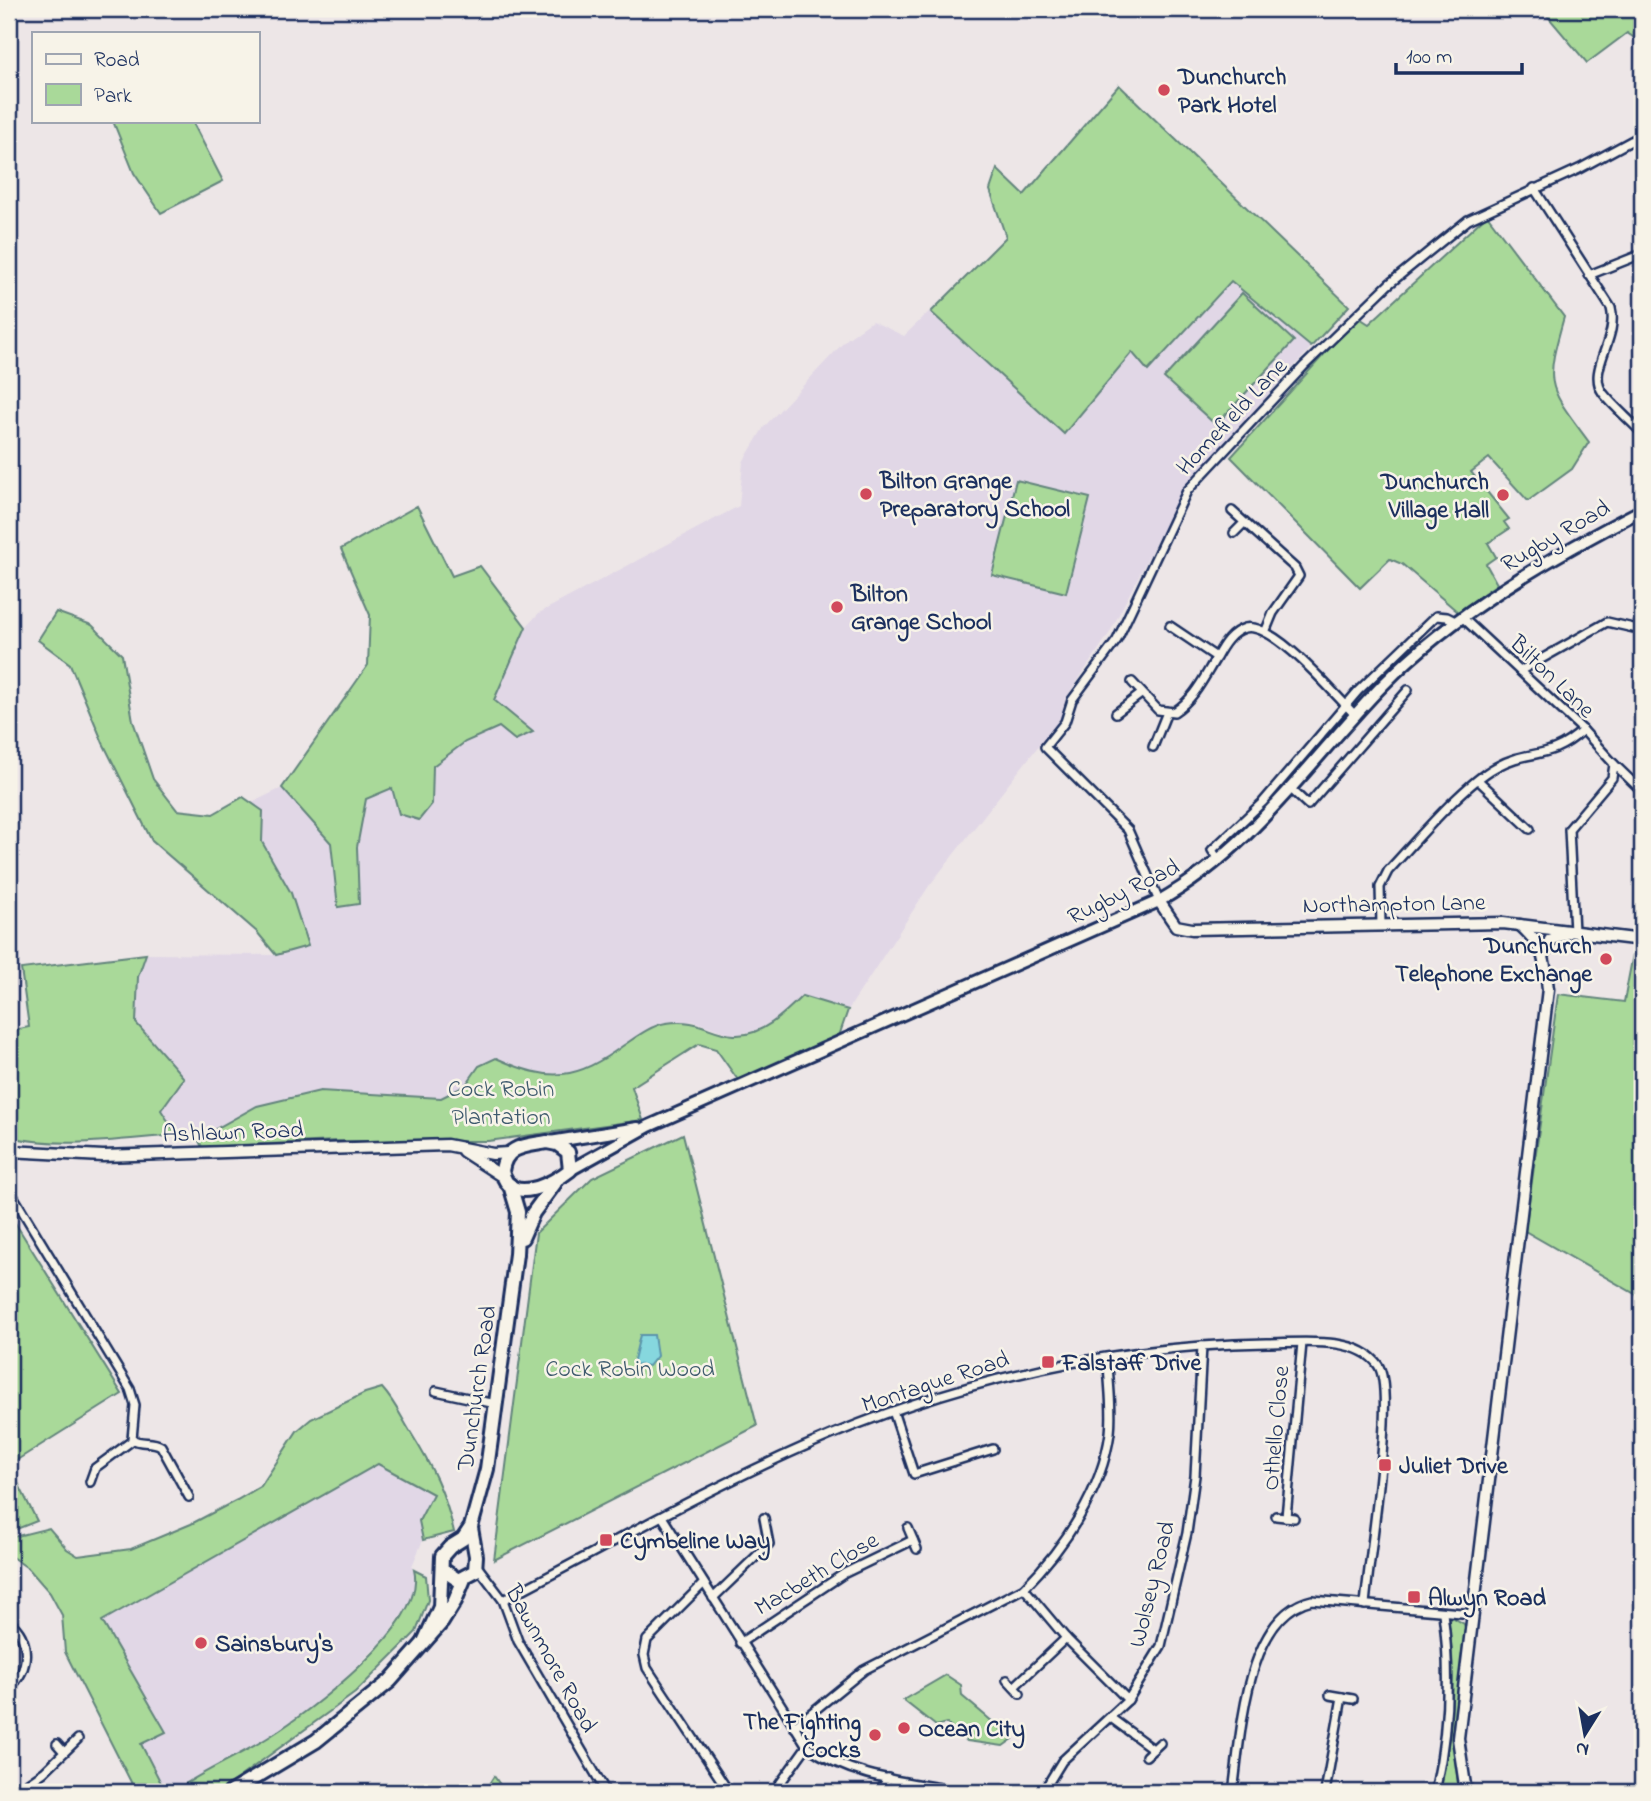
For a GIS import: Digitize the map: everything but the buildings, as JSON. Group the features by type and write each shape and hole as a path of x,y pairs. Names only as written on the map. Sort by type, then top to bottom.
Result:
{"highway":[{"path":"547,1142 563,1147 568,1153 570,1170 558,1180 528,1190 506,1181 502,1166 508,1153 517,1147 547,1142"},
{"name":"Dunchurch Road","path":"516,1254 528,1222 558,1180"},
{"name":"Dunchurch Road","path":"237,1790 316,1741 390,1681 456,1601 470,1573 473,1550 471,1527 487,1469 516,1254 519,1212 506,1181"},
{"name":"Dunchurch Road","path":"424,1642 440,1607 442,1556 457,1544 471,1527"},
{"path":"457,1544 473,1550"},
{"path":"443,1570 452,1578 470,1573"}],"main road":[{"name":"Rugby Road","path":"649,1126 1158,901 1190,883 1219,862 1292,790 1384,684 1460,620 1508,586 1642,510"},
{"path":"547,1142 649,1126"},
{"path":"570,1170 649,1126"}],"street":[{"name":"Homefield Lane","path":"1158,901 1128,830 1045,747 1065,722 1072,700 1117,640 1191,487 1304,366 1389,284 1468,220 1580,169 1642,135"},
{"path":"1534,188 1613,316 1614,329 1598,370 1598,383 1602,392 1642,433"},
{"path":"1589,275 1642,254"},
{"path":"1232,511 1295,568 1298,576 1273,613 1266,630"},
{"path":"1234,533 1244,523"},
{"path":"1219,862 1212,850 1263,802 1358,691 1436,616 1460,620"},
{"name":"Bilton Lane","path":"1460,620 1583,730 1642,791"},
{"path":"1520,671 1607,622 1642,630"},
{"path":"1170,625 1216,657"},
{"path":"1132,682 1158,710 1167,712 1182,706 1198,691 1216,657 1233,633 1248,627 1266,630 1356,716"},
{"path":"1292,790 1305,808 1408,690"},
{"path":"1358,691 1369,701"},
{"path":"1116,713 1141,694"},
{"path":"1153,747 1167,712"},
{"path":"1381,924 1380,887 1388,871 1478,780 1496,766 1565,746 1583,730"},
{"path":"1544,954 1550,940 1574,932 1569,830 1612,778 1614,764"},
{"path":"1478,780 1530,830"},
{"name":"Northampton Lane","path":"1158,901 1176,926 1192,929 1455,922 1520,925 1642,940"},
{"path":"1466,1792 1458,1738 1548,989 1544,954 1539,942 1520,925"},
{"name":"Ashlawn Road","path":"9,1151 103,1156 431,1145 508,1153"},
{"name":"Ashlawn Road","path":"458,1148 506,1181"},
{"path":"9,1189 130,1389 135,1405 130,1432 133,1440"},
{"name":"Montague Road","path":"503,1600 802,1448 893,1411 994,1380 1108,1357 1202,1346 1302,1343 1360,1349 1371,1357 1384,1375 1379,1473 1365,1605"},
{"name":"Othello Close","path":"1276,1516 1290,1518 1302,1343"},
{"name":"Wolsey Road","path":"1043,1792 1062,1761 1128,1700 1161,1646 1187,1533 1195,1476 1202,1346"},
{"path":"794,1727 864,1670 1024,1588 1066,1539 1101,1466 1110,1431 1108,1357"},
{"path":"436,1391 496,1404"},
{"path":"893,1411 914,1474 993,1449"},
{"path":"90,1482 95,1468 133,1440 154,1442 161,1447 189,1497"},
{"path":"663,1518 807,1746 831,1763 888,1778 965,1792"},
{"path":"713,1598 769,1544 764,1518"},
{"name":"Macbeth Close","path":"908,1528 917,1549"},
{"name":"Macbeth Close","path":"740,1643 845,1573 913,1540"},
{"name":"Bawnmore Road","path":"470,1573 485,1579 503,1600 518,1641 606,1792"},
{"path":"703,1584 647,1640 644,1655 647,1668 729,1792"},
{"path":"1024,1588 1066,1637 1128,1700"},
{"path":"1233,1792 1241,1717 1274,1624 1299,1603 1312,1601 1473,1614"},
{"path":"1436,1792 1443,1751 1449,1648 1443,1613"},
{"path":"9,1621 18,1629 27,1650 20,1675 9,1688"},
{"path":"1007,1681 1017,1691 1066,1637"},
{"path":"1330,1695 1353,1699"},
{"path":"1325,1792 1342,1697"},
{"path":"1111,1718 1153,1749"},
{"path":"15,1792 79,1739"},
{"path":"1146,1756 1160,1743"},
{"path":"57,1744 64,1752"},
{"path":"774,1792 807,1746"},
{"path":"880,1792 888,1778"}],"shaded area":[{"name":"Bilton Grange School","path":"1119,85 1349,306 1184,487 1109,634 1066,698 1061,717 929,886 848,1010 802,996 780,1017 757,1030 734,1035 693,1021 636,1037 594,1067 567,1076 524,1071 496,1058 479,1066 465,1086 441,1098 320,1091 257,1106 198,1139 177,1135 161,1110 136,1023 138,977 146,954 276,955 308,946 291,893 262,842 263,811 251,803 282,788 331,843 338,907 359,904 357,847 366,799 392,787 432,804 432,766 465,742 499,727 532,733 494,700 526,627 539,613 739,506 743,462 764,427 847,339 872,321 904,336 1006,237 990,190 997,169 1024,195"},
{"path":"378,1464 433,1494 419,1521 423,1540 412,1566 417,1583 411,1602 387,1636 333,1691 269,1737 176,1790 162,1785 141,1744 166,1731 102,1621"}],"green space":[{"path":"1548,9 1642,9 1642,43 1627,33 1587,63 1544,12"},
{"path":"1119,85 1349,306 1311,347 1231,281 1148,371 1132,352 1064,434 931,312 1006,237 990,190 997,169 1024,195"},
{"path":"113,122 193,122 223,181 161,213 134,173"},
{"path":"1487,215 1564,317 1554,358 1553,384 1557,396 1589,442 1572,469 1528,501 1489,458 1471,472 1509,519 1504,522 1509,529 1488,543 1496,557 1486,564 1497,584 1458,612 1402,564 1390,559 1360,588 1231,457 1358,317 1369,324"},
{"path":"1242,293 1294,341 1216,425 1164,378"},
{"path":"1016,480 1090,498 1066,593 992,575"},
{"path":"417,506 452,576 480,566 526,627 494,700 533,732 515,740 499,727 465,742 433,766 432,804 419,820 399,814 392,788 366,799 357,847 359,904 338,907 331,843 282,788 368,665 370,615 341,549"},
{"path":"56,612 92,625 122,655 133,721 153,779 177,810 213,814 243,797 263,811 262,842 291,893 308,946 276,955 257,932 152,841 103,743 70,664 38,640"},
{"path":"1634,949 1642,951 1642,1298 1525,1231 1558,994 1624,1002"},
{"path":"146,954 138,977 136,1023 184,1078 161,1110 177,1135 71,1143 9,1137 9,1031 29,1027 21,969"},
{"name":"Cock Robin Plantation","path":"802,996 848,1010 839,1036 738,1080 716,1049 699,1044 632,1087 643,1120 488,1141 336,1141 202,1147 198,1139 257,1106 320,1091 441,1098 465,1086 479,1066 496,1058 548,1074 577,1071 607,1057 650,1029 666,1023 687,1022 725,1034 744,1035 772,1023"},
{"name":"Cock Robin Wood","path":"683,1134 757,1426 494,1560 536,1233 592,1178"},
{"path":"9,1213 122,1394 9,1465"},
{"path":"382,1388 431,1469 442,1492 454,1532 423,1540 419,1521 433,1494 378,1464 102,1621 166,1732 141,1744 162,1785 176,1790 288,1725 362,1664 385,1640 403,1615 413,1592 414,1570 426,1576 428,1600 416,1632 355,1693 219,1792 136,1792 65,1652 62,1615 50,1593 29,1569 9,1555 9,1538 49,1528 67,1549 78,1556 131,1549 191,1524 261,1486 297,1431 311,1419 365,1393"},
{"path":"9,1465 37,1521 9,1532"},
{"path":"1452,1617 1464,1624 1466,1630 1454,1749 1459,1792 1440,1792 1452,1707 1453,1663 1448,1621"},
{"path":"946,1675 961,1685 962,1696 1013,1739 1003,1746 967,1741 946,1723 936,1726 903,1700"},
{"path":"494,1776 505,1792 478,1792 487,1787"}],"water":[{"path":"640,1335 654,1335 657,1356 649,1366 633,1364"}],"place":[{"name":"Dunchurch Park Hotel","path":"1164,90"},
{"name":"Bilton Grange Preparatory School","path":"866,494"},
{"name":"Dunchurch Village Hall","path":"1503,495"},
{"name":"Bilton Grange School","path":"837,607"},
{"name":"Dunchurch Telephone Exchange","path":"1606,959"},
{"name":"Falstaff Drive","path":"1048,1362"},
{"name":"Juliet Drive","path":"1385,1465"},
{"name":"Cymbeline Way","path":"606,1540"},
{"name":"Alwyn Road","path":"1414,1597"},
{"name":"Sainsbury's","path":"201,1643"},
{"name":"Ocean City","path":"904,1728"},
{"name":"The Fighting Cocks","path":"875,1735"}]}
